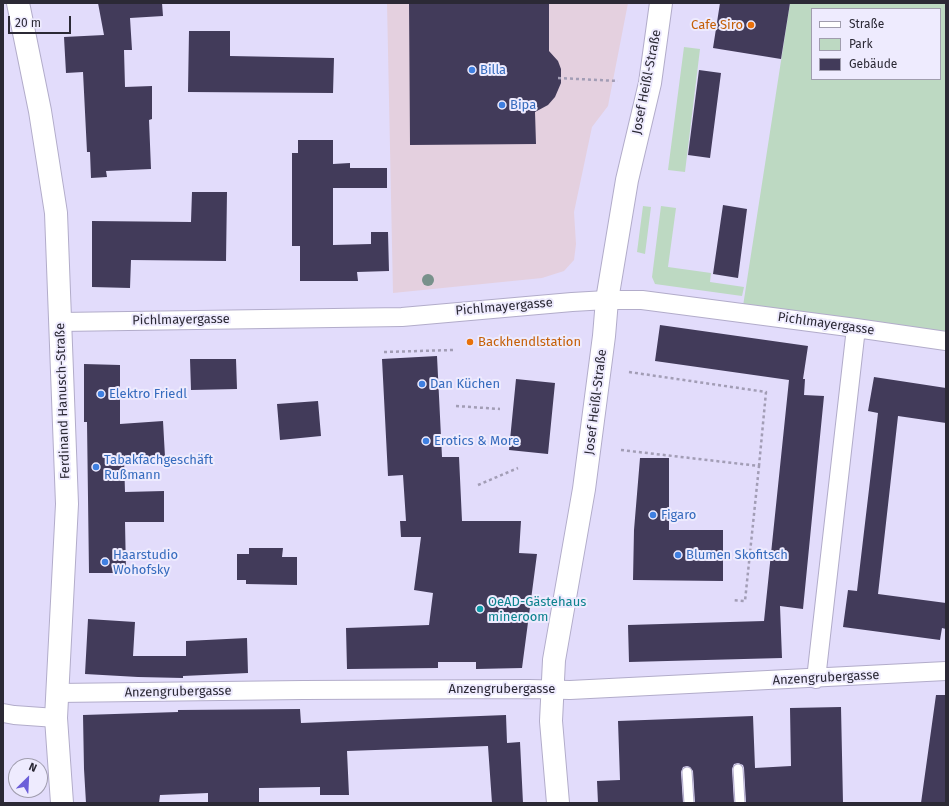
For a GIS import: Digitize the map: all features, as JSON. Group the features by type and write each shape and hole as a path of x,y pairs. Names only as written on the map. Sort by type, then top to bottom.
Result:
{"street":[{"name":"Ferdinand Hanusch-Straße","path":"18,3 40,112 56,213 67,504 64,587 56,718 62,803"},
{"name":"Josef Heißl-Straße","path":"558,803 551,721 554,660 584,489 604,336 607,300 627,180 650,83 661,3"},
{"name":"Pichlmayergasse","path":"60,322 402,317 607,300 642,300 946,341"},
{"path":"816,678 856,328"},
{"name":"Anzengrubergasse","path":"57,693 303,690 576,690 946,671"},
{"path":"3,712 14,715 56,718"}],"lane":[{"path":"738,769 740,803"},
{"path":"687,772 689,803"}],"path":[{"path":"558,78 618,81"},
{"path":"384,352 453,350"},
{"path":"628,372 766,392 745,602 733,600"},
{"path":"456,406 500,409"},
{"path":"621,450 759,466"},
{"path":"478,485 518,468"}],"shaded area":[{"path":"387,3 628,3 608,106 592,127 574,212 576,244 574,260 564,271 542,278 393,293"}],"green space":[{"path":"790,3 946,3 946,333 743,306"},
{"path":"684,47 700,49 685,172 668,170"},
{"path":"643,206 651,207 645,254 637,252"},
{"path":"661,206 676,208 668,267 711,273 710,282 744,287 742,296 655,284 652,277"}],"building":[{"path":"98,3 162,3 163,16 130,18 132,50 124,50 125,87 152,86 152,119 149,120 151,169 106,171 107,177 91,178 90,152 87,152 83,72 66,73 64,37 104,35"},
{"name":"Billa","path":"409,3 549,3 549,51 558,61 561,69 561,83 555,97 548,105 535,112 536,144 410,145"},
{"name":"Cafe Siro","path":"720,3 790,3 781,59 713,48"},
{"path":"189,31 230,31 230,56 334,58 333,93 188,92"},
{"path":"699,70 721,73 710,158 688,155"},
{"path":"298,140 333,140 333,164 350,163 350,168 387,168 387,188 333,188 333,245 371,244 371,232 388,232 389,271 357,272 358,281 300,281 300,246 292,246 292,153 298,153"},
{"path":"192,192 227,192 226,261 131,260 130,288 92,287 92,221 191,222"},
{"path":"723,205 747,209 738,278 713,274"},
{"path":"660,325 808,346 803,379 805,379 804,395 824,396 803,609 780,606 782,658 629,662 628,625 764,621 789,380 655,361"},
{"path":"437,356 442,457 459,457 462,521 521,521 519,553 537,554 522,668 476,669 476,662 438,662 438,668 347,669 346,628 429,625 433,593 414,590 421,537 401,537 400,521 406,521 403,475 388,476 382,359"},
{"path":"190,359 236,359 237,389 191,390"},
{"path":"84,364 120,365 120,424 163,421 165,457 124,459 125,492 164,491 164,522 125,522 126,573 89,573 87,422 84,422"},
{"path":"874,377 946,388 946,423 898,416 878,594 946,603 946,629 942,628 940,640 843,627 848,590 857,591 878,413 868,411"},
{"path":"516,379 555,383 548,454 509,450"},
{"path":"318,401 321,436 280,440 277,404"},
{"name":"Blumen Skofitsch","path":"640,458 669,458 669,530 723,530 723,581 633,580 634,530"},
{"path":"249,548 283,548 282,557 297,557 297,585 246,584 246,580 237,580 237,554 249,554"},
{"path":"88,619 135,622 133,656 186,656 186,641 247,638 248,673 183,676 183,678 85,674"},
{"path":"936,695 946,695 946,803 921,803"},
{"path":"841,707 843,803 746,803 744,768 743,765 738,763 734,764 732,769 734,803 695,803 693,771 687,766 683,767 681,772 683,803 598,803 597,781 620,780 618,721 753,716 755,768 791,766 790,708"},
{"path":"300,709 301,723 506,715 507,743 520,742 523,803 492,803 488,746 347,751 349,795 320,795 320,787 259,788 259,803 208,803 208,793 160,795 159,803 86,803 83,715 178,712 178,710"}],"place":[{"name":"Cafe Siro","path":"751,25"},
{"name":"Billa","path":"472,70"},
{"name":"Bipa","path":"502,105"},
{"name":"Backhendlstation","path":"470,342"},
{"name":"Dan Küchen","path":"422,384"},
{"name":"Elektro Friedl","path":"101,394"},
{"name":"Erotics & More","path":"426,441"},
{"name":"Tabakfachgeschäft Rußmann","path":"96,467"},
{"name":"Figaro","path":"653,515"},
{"name":"Blumen Skofitsch","path":"678,555"},
{"name":"Haarstudio Wohofsky","path":"105,562"},
{"name":"OeAD-Gästehaus mineroom","path":"480,609"}]}
